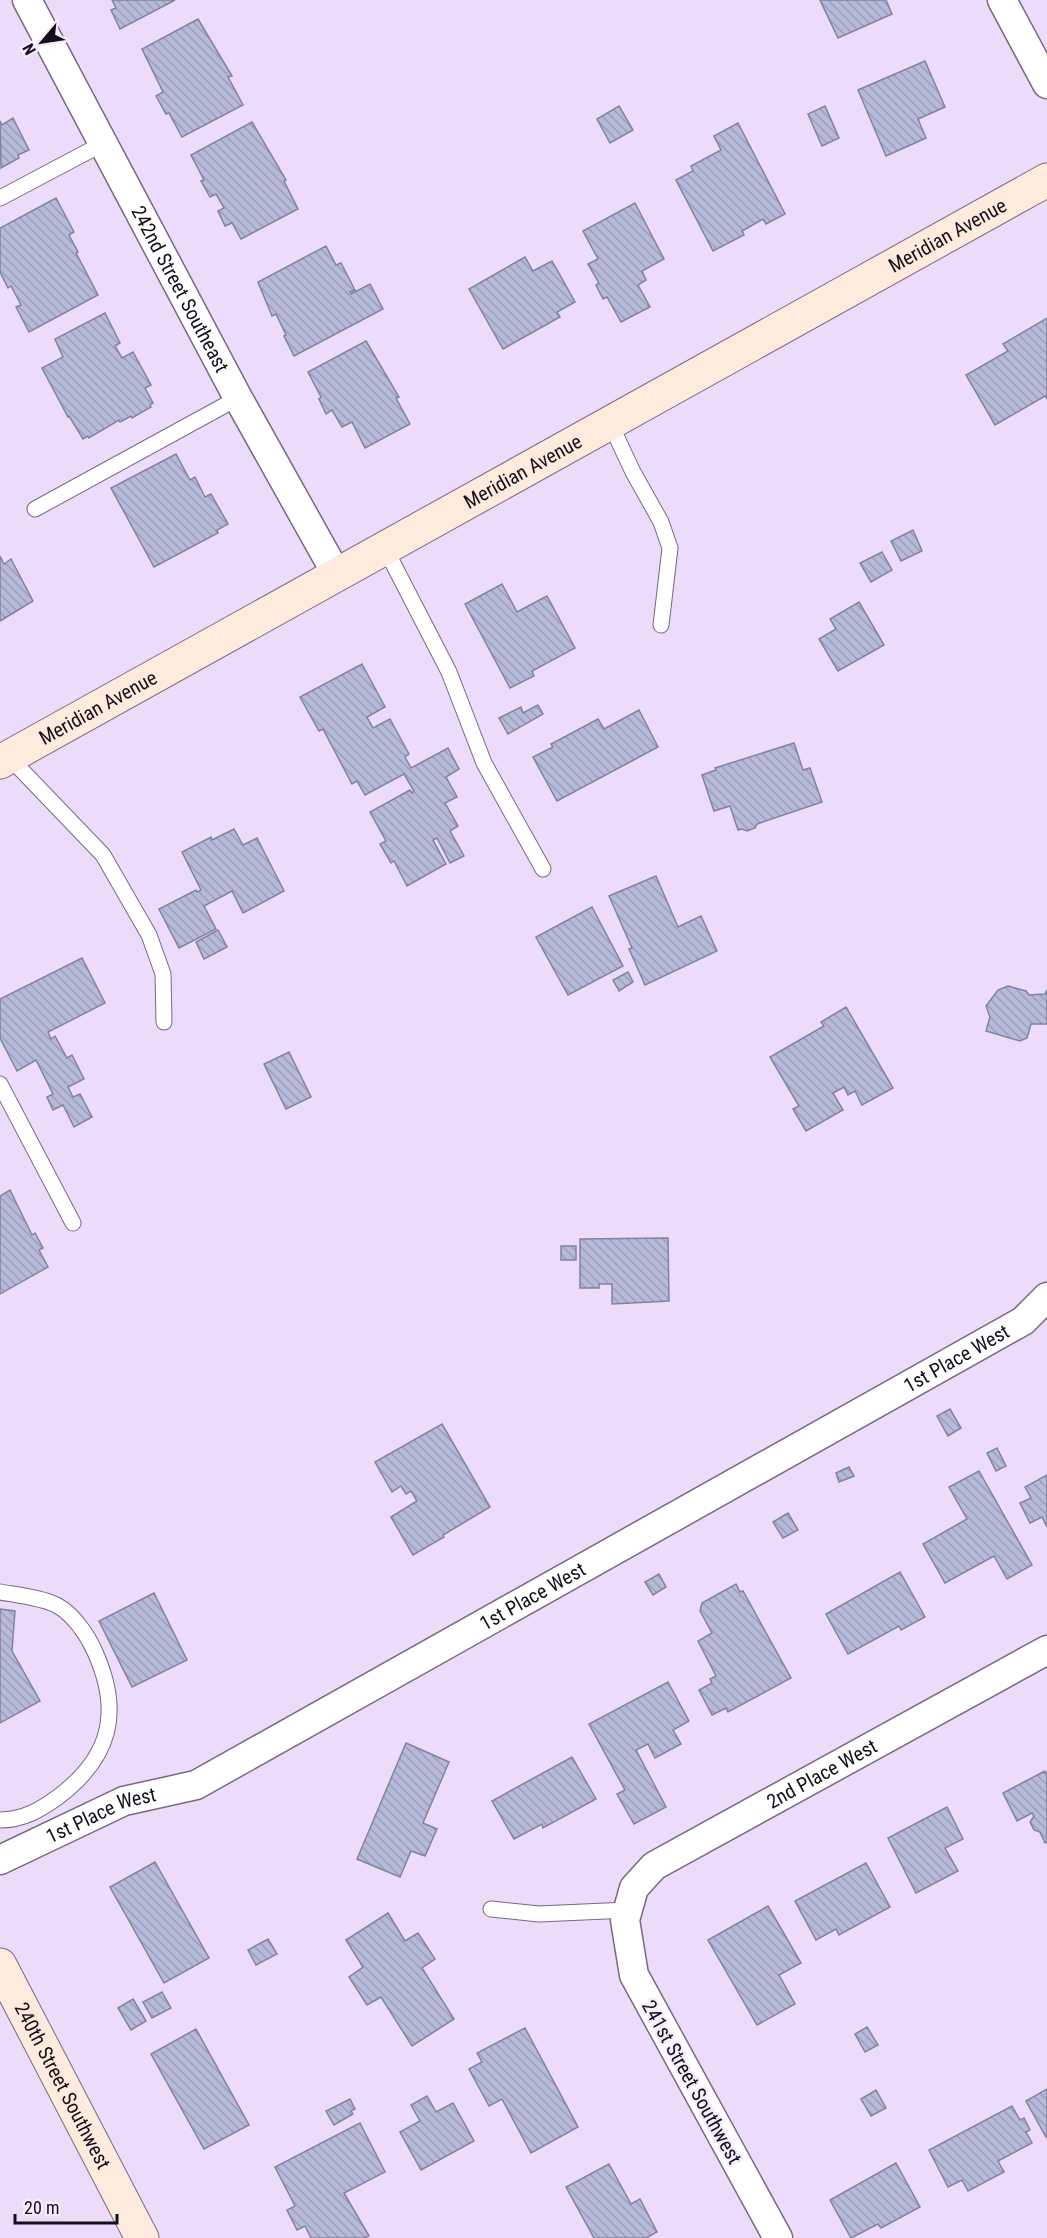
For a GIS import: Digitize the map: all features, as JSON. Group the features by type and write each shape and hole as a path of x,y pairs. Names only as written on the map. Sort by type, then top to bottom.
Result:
{"main road":[{"name":"Meridian Avenue","path":"5,760 1047,180"},
{"name":"240th Street Southwest","path":"0,1965 142,2238"}],"street":[{"name":"242nd Street Southeast","path":"27,0 238,398 337,575"},
{"path":"1002,0 1047,84"},
{"name":"1st Place West","path":"0,1860 124,1801 196,1785 1023,1322 1047,1297"},
{"name":"2nd Place West","path":"626,1915 634,1888 654,1866 1047,1650"},
{"name":"241st Street Southwest","path":"626,1915 634,1975 778,2238"}],"lane":[{"path":"0,198 104,143"},
{"path":"35,509 238,398"},
{"path":"610,423 633,472 661,522 670,548 661,625"},
{"path":"385,548 449,672 484,763 543,869"},
{"path":"5,760 104,855 149,935 163,974 164,1022"},
{"path":"0,1084 73,1223"},
{"path":"0,1592 25,1596 58,1606 87,1634 103,1670 110,1706 105,1739 92,1766 66,1791 40,1810 12,1820 0,1820"},
{"path":"491,1910 539,1914 626,1915"}],"building":[{"path":"112,0 175,0 120,29 111,10 116,8"},
{"path":"820,0 886,0 892,14 838,38"},
{"path":"198,19 232,76 228,77 243,105 182,137 169,113 166,114 156,96 163,92 142,49"},
{"path":"925,61 945,107 918,119 926,138 886,156 858,90"},
{"path":"619,106 633,130 610,143 597,119"},
{"path":"825,106 839,138 822,146 808,114"},
{"path":"13,118 29,150 1,168 0,121 2,125"},
{"path":"252,122 286,180 284,181 298,209 241,239 232,223 225,226 218,211 224,208 216,194 210,197 191,155"},
{"path":"738,123 785,214 766,224 763,219 742,231 744,235 713,251 676,180 693,171 691,166 721,150 714,136"},
{"path":"56,198 74,232 69,235 78,252 76,253 98,295 29,332 16,307 21,305 11,286 8,288 0,272 0,228"},
{"path":"635,203 664,259 642,271 646,280 638,285 650,307 621,322 607,297 603,299 596,285 599,283 588,264 598,259 583,231"},
{"path":"326,246 336,265 341,263 355,290 350,292 351,294 370,284 383,309 294,356 276,314 272,316 258,282"},
{"path":"525,257 533,271 552,261 575,302 557,312 560,317 503,349 469,289"},
{"path":"105,313 120,343 115,346 122,358 133,352 151,385 145,388 153,403 151,407 132,418 131,416 120,422 119,420 89,438 88,436 83,439 68,417 42,368 63,357 55,339"},
{"path":"1047,318 1047,399 1045,396 995,425 966,375 1008,351 1003,344"},
{"path":"366,341 399,397 396,398 410,424 365,448 352,422 342,427 332,410 326,414 319,399 321,397 308,372"},
{"path":"176,454 190,480 195,477 205,497 211,494 228,524 217,530 218,533 154,567 111,488"},
{"path":"913,530 922,551 901,561 891,541"},
{"path":"882,552 892,570 871,582 860,563"},
{"path":"0,556 4,564 11,559 33,601 0,621"},
{"path":"502,584 517,612 547,596 575,648 532,671 534,676 510,688 465,604"},
{"path":"859,602 884,645 838,671 819,639 836,629 830,619"},
{"path":"362,664 385,707 367,717 373,728 390,719 409,754 405,757 411,768 448,748 459,769 446,777 457,797 445,803 458,826 450,831 464,856 450,863 437,838 433,840 446,864 407,886 394,861 391,863 380,844 386,841 370,812 410,790 412,793 414,791 404,774 365,795 357,781 352,784 323,729 319,731 300,697"},
{"path":"538,705 543,714 508,734 499,718 521,707 523,713"},
{"path":"639,710 658,747 557,801 533,757 553,747 551,744 598,719 604,729"},
{"path":"794,743 803,770 810,768 822,802 757,824 755,828 747,831 738,830 730,806 714,811 702,775 716,770 715,768"},
{"path":"234,829 243,845 257,838 284,891 243,913 232,891 204,906 216,929 179,948 159,909 196,890 197,892 201,890 182,852 211,837 212,840"},
{"path":"656,876 678,927 701,916 717,951 645,985 629,949 632,948 609,896"},
{"path":"592,907 623,966 568,995 536,937"},
{"path":"218,930 227,947 204,959 196,942"},
{"path":"82,958 105,1003 48,1032 51,1039 55,1036 67,1058 72,1055 84,1079 68,1087 73,1097 80,1094 92,1117 74,1127 63,1105 53,1110 47,1097 53,1094 36,1060 17,1071 0,1038 0,999"},
{"path":"628,972 633,982 619,991 613,980"},
{"path":"1008,986 1026,991 1029,995 1045,994 1047,990 1047,1024 1031,1024 1027,1038 1020,1041 986,1031 990,1017 986,1006 998,990"},
{"path":"846,1007 893,1088 862,1105 855,1091 848,1095 844,1087 833,1093 843,1110 806,1131 793,1109 799,1106 770,1057 824,1026 821,1022"},
{"path":"289,1052 311,1097 286,1109 264,1064"},
{"path":"10,1190 32,1235 35,1233 43,1248 39,1250 48,1267 0,1294 0,1196"},
{"path":"668,1238 669,1301 612,1304 612,1284 599,1284 599,1288 580,1288 580,1239"},
{"path":"561,1246 576,1246 576,1260 561,1260"},
{"path":"950,1409 961,1428 948,1436 937,1416"},
{"path":"442,1424 490,1507 413,1555 391,1517 417,1501 411,1491 406,1494 401,1486 392,1492 375,1462"},
{"path":"997,1448 1006,1466 996,1471 987,1453"},
{"path":"849,1467 854,1476 839,1482 836,1473"},
{"path":"979,1471 1032,1565 1007,1579 994,1556 945,1583 923,1544 967,1519 949,1487"},
{"path":"1047,1475 1047,1527 1042,1517 1030,1523 1020,1503 1031,1498 1025,1487"},
{"path":"788,1513 798,1530 783,1538 773,1522"},
{"path":"900,1572 925,1617 901,1630 899,1626 848,1654 826,1614"},
{"path":"659,1574 666,1587 653,1595 645,1582"},
{"path":"736,1584 740,1592 743,1591 791,1678 728,1712 726,1708 712,1715 699,1690 712,1683 710,1679 716,1676 698,1641 712,1633 700,1611 702,1603"},
{"path":"154,1593 187,1660 132,1687 99,1621"},
{"path":"0,1609 15,1611 12,1651 40,1701 0,1723"},
{"path":"668,1682 689,1721 673,1730 681,1744 655,1758 648,1744 636,1750 666,1807 634,1824 617,1794 625,1790 589,1724"},
{"path":"406,1743 449,1762 423,1823 437,1829 425,1856 411,1851 400,1877 357,1859"},
{"path":"572,1757 596,1799 543,1828 542,1824 514,1839 492,1801"},
{"path":"1045,1771 1047,1775 1047,1842 1045,1843 1040,1832 1034,1830 1030,1822 1034,1816 1032,1813 1017,1821 1003,1793"},
{"path":"947,1807 963,1839 945,1848 958,1871 916,1893 888,1838"},
{"path":"155,1862 209,1958 164,1983 110,1887"},
{"path":"866,1863 890,1907 839,1935 836,1929 816,1940 795,1901"},
{"path":"768,1906 801,1963 779,1975 795,2004 757,2025 708,1940"},
{"path":"388,1913 405,1941 418,1933 435,1959 422,1968 454,2019 412,2046 381,1997 367,2005 349,1977 363,1967 346,1940"},
{"path":"268,1939 277,1954 256,1965 248,1950"},
{"path":"162,1992 171,2008 152,2018 143,2002"},
{"path":"133,1999 146,2021 131,2030 118,2008"},
{"path":"867,2027 878,2045 865,2052 855,2034"},
{"path":"525,2028 578,2127 531,2153 502,2099 489,2106 469,2069 482,2062 477,2053"},
{"path":"196,2029 249,2125 204,2149 151,2054"},
{"path":"1047,2089 1047,2136 1046,2137 1026,2101"},
{"path":"876,2090 886,2108 871,2116 861,2099"},
{"path":"427,2096 436,2112 453,2103 474,2141 421,2170 400,2132 420,2121 411,2105"},
{"path":"350,2099 355,2109 351,2111 353,2114 334,2125 326,2111"},
{"path":"1012,2106 1020,2120 1024,2118 1030,2130 1026,2132 1032,2143 998,2161 1004,2172 968,2191 962,2180 948,2187 929,2150"},
{"path":"360,2123 385,2172 344,2193 369,2236 364,2238 311,2238 305,2226 297,2230 287,2210 295,2206 275,2167"},
{"path":"896,2163 920,2207 881,2228 878,2224 851,2238 830,2200"},
{"path":"609,2164 631,2204 640,2199 657,2232 646,2238 594,2238 566,2187"}]}
